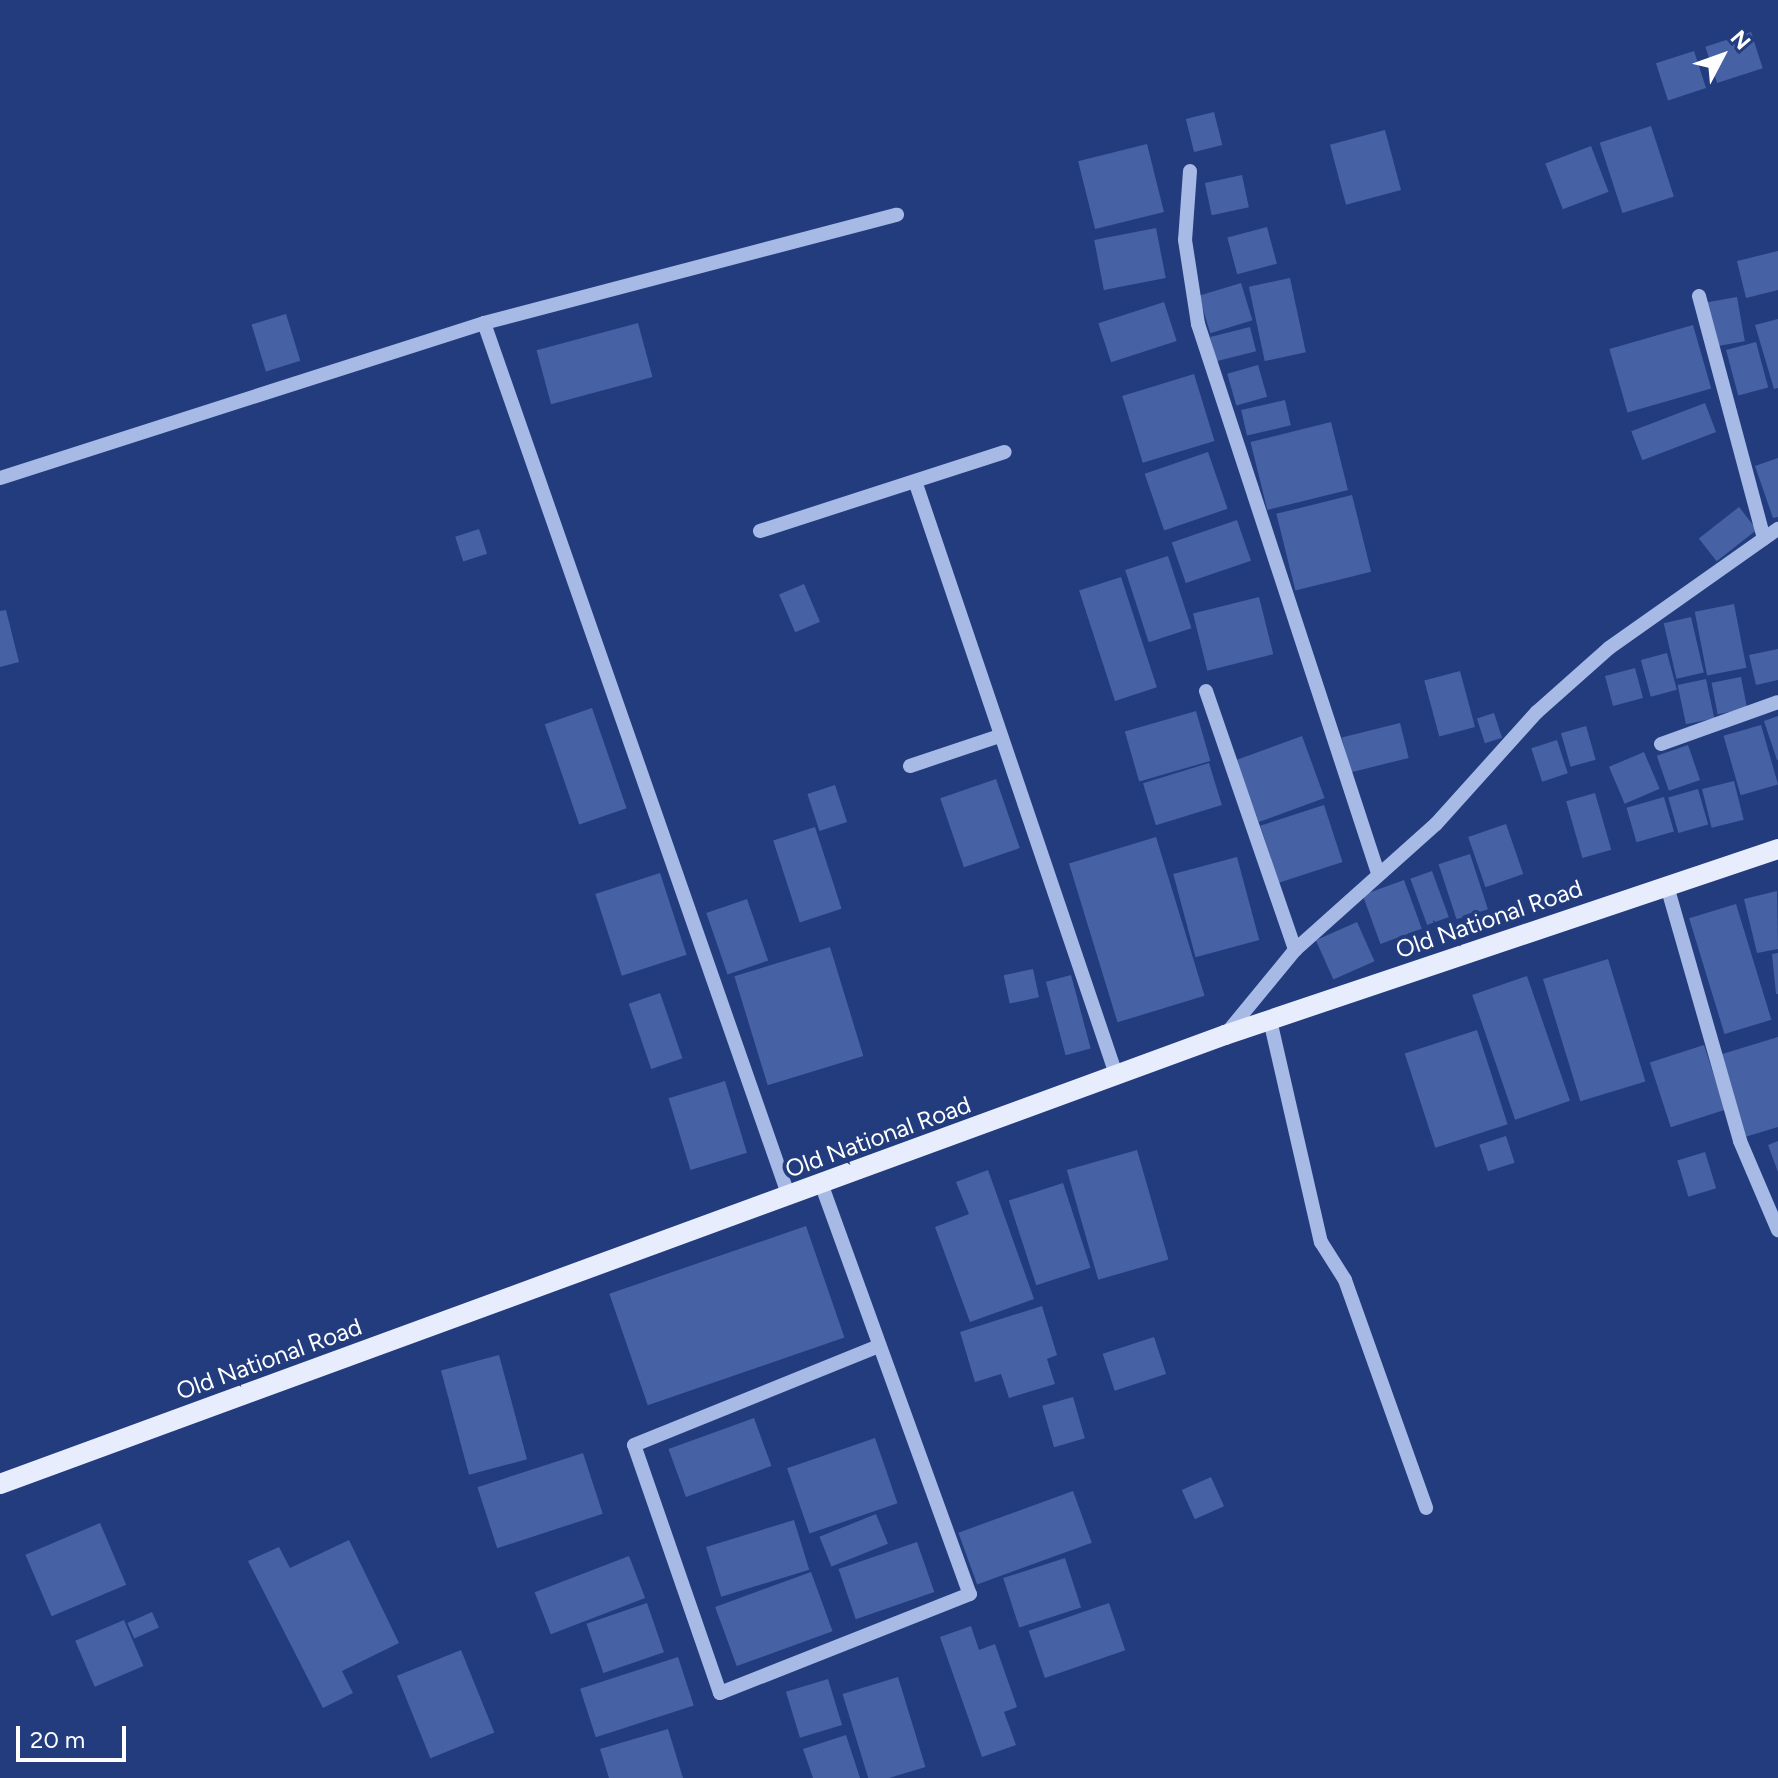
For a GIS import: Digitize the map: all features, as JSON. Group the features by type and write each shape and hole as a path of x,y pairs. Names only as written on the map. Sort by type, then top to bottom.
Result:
{"main road":[{"name":"Old National Road","path":"0,1484 822,1186 1225,1035 1778,849"}],"street":[{"path":"1190,171 1185,240 1198,324 1378,873"},
{"path":"0,478 484,323 897,215"},
{"path":"1699,296 1764,538"},
{"path":"484,323 789,1197"},
{"path":"760,531 916,484 1005,452"},
{"path":"916,484 1117,1077"},
{"path":"1225,1035 1295,950 1436,824 1537,712 1609,648 1778,529"},
{"path":"1206,691 1295,950"},
{"path":"1661,744 1778,702"},
{"path":"910,766 999,736"},
{"path":"1667,886 1740,1141 1778,1230"},
{"path":"1270,1020 1321,1242 1345,1280 1426,1508"},
{"path":"822,1186 877,1347 970,1594 720,1693 634,1445 877,1347"}],"building":[{"path":"1751,32 1763,68 1717,83 1705,47"},
{"path":"1694,51 1706,88 1668,100 1656,63"},
{"path":"1214,112 1222,145 1194,152 1186,119"},
{"path":"1651,126 1674,196 1623,213 1600,143"},
{"path":"1385,130 1401,190 1346,205 1330,145"},
{"path":"1147,144 1164,212 1095,229 1078,161"},
{"path":"1591,146 1609,192 1563,209 1545,164"},
{"path":"1242,175 1249,207 1212,215 1205,183"},
{"path":"1267,227 1277,264 1237,274 1227,238"},
{"path":"1156,228 1166,278 1104,290 1094,240"},
{"path":"1778,251 1778,290 1746,298 1737,261"},
{"path":"1290,278 1306,352 1265,361 1249,287"},
{"path":"1241,283 1252,320 1210,333 1199,296"},
{"path":"1737,297 1745,341 1715,347 1707,302"},
{"path":"1164,302 1177,341 1111,362 1098,323"},
{"path":"286,314 300,361 266,371 252,325"},
{"path":"1778,319 1778,388 1774,389 1755,325"},
{"path":"638,323 652,377 551,404 537,350"},
{"path":"1693,325 1711,388 1628,412 1609,349"},
{"path":"1250,327 1256,351 1216,361 1210,337"},
{"path":"1756,342 1768,387 1738,395 1726,350"},
{"path":"1258,365 1267,397 1236,406 1227,374"},
{"path":"1194,374 1214,441 1143,463 1122,396"},
{"path":"1285,400 1291,425 1247,435 1241,410"},
{"path":"1705,403 1716,432 1642,460 1631,431"},
{"path":"1331,422 1348,490 1267,510 1250,442"},
{"path":"1208,452 1228,509 1164,531 1145,474"},
{"path":"1778,458 1778,517 1773,518 1755,466"},
{"path":"1352,495 1371,572 1295,591 1276,514"},
{"path":"1739,507 1757,530 1717,561 1699,538"},
{"path":"1237,520 1251,561 1186,583 1172,542"},
{"path":"479,529 487,554 463,561 455,537"},
{"path":"1168,556 1191,628 1149,642 1125,570"},
{"path":"1121,577 1157,687 1115,701 1079,591"},
{"path":"804,584 820,622 795,632 779,595"},
{"path":"1259,597 1273,654 1207,671 1193,613"},
{"path":"1734,604 1746,668 1707,675 1695,612"},
{"path":"6,610 19,662 0,667 0,611"},
{"path":"1691,617 1704,673 1677,679 1664,623"},
{"path":"1778,649 1778,680 1756,685 1749,655"},
{"path":"1667,653 1677,690 1651,697 1641,660"},
{"path":"1635,668 1643,698 1613,706 1605,676"},
{"path":"1460,671 1475,727 1439,737 1424,681"},
{"path":"1741,677 1747,708 1718,714 1712,683"},
{"path":"1706,679 1714,718 1686,724 1678,685"},
{"path":"592,708 627,808 579,825 545,724"},
{"path":"1196,711 1210,761 1139,781 1125,731"},
{"path":"1494,713 1502,738 1485,743 1477,719"},
{"path":"1778,716 1778,760 1777,760 1764,721"},
{"path":"1400,723 1409,758 1350,772 1342,738"},
{"path":"1761,725 1778,785 1741,795 1724,736"},
{"path":"1586,726 1596,760 1571,767 1561,733"},
{"path":"1302,736 1325,798 1259,822 1236,760"},
{"path":"1557,740 1568,773 1542,782 1531,748"},
{"path":"1688,745 1700,780 1669,791 1657,756"},
{"path":"1644,752 1660,789 1625,804 1609,767"},
{"path":"1209,763 1222,805 1156,825 1143,783"},
{"path":"996,779 1020,848 964,867 940,798"},
{"path":"1734,781 1744,820 1712,828 1702,789"},
{"path":"835,785 847,822 819,831 807,794"},
{"path":"1698,789 1708,825 1678,833 1668,798"},
{"path":"1595,793 1611,850 1582,858 1566,801"},
{"path":"1664,797 1674,832 1636,842 1627,808"},
{"path":"1324,805 1343,862 1279,883 1260,826"},
{"path":"1506,824 1523,874 1485,887 1468,837"},
{"path":"815,827 842,909 800,922 773,841"},
{"path":"1156,837 1205,996 1118,1022 1069,864"},
{"path":"1470,854 1488,909 1457,919 1439,864"},
{"path":"1237,857 1259,940 1196,957 1173,874"},
{"path":"1432,871 1449,917 1427,925 1410,879"},
{"path":"660,873 687,955 622,976 595,894"},
{"path":"1404,880 1422,929 1380,944 1363,895"},
{"path":"1777,891 1778,949 1757,953 1744,899"},
{"path":"747,899 768,960 728,974 706,913"},
{"path":"1736,904 1771,1020 1725,1034 1689,918"},
{"path":"1357,922 1374,961 1333,980 1316,940"},
{"path":"830,947 863,1056 768,1085 734,976"},
{"path":"1778,953 1778,994 1776,994 1772,954"},
{"path":"1608,959 1645,1081 1580,1101 1543,979"},
{"path":"1033,969 1039,997 1010,1004 1004,975"},
{"path":"1071,975 1091,1048 1066,1055 1046,982"},
{"path":"1527,976 1570,1101 1515,1120 1472,995"},
{"path":"660,993 682,1058 651,1069 629,1004"},
{"path":"1477,1030 1508,1124 1435,1148 1405,1053"},
{"path":"1778,1037 1778,1127 1745,1137 1719,1055"},
{"path":"1704,1045 1725,1110 1671,1127 1650,1063"},
{"path":"725,1081 747,1153 691,1170 669,1098"},
{"path":"1506,1136 1515,1163 1488,1171 1479,1145"},
{"path":"1778,1141 1778,1172 1768,1145"},
{"path":"1137,1150 1168,1260 1098,1280 1067,1170"},
{"path":"1705,1152 1716,1188 1688,1197 1677,1160"},
{"path":"988,1170 1034,1299 970,1322 935,1227 969,1214 956,1182"},
{"path":"1063,1183 1091,1268 1036,1285 1009,1201"},
{"path":"806,1226 844,1338 648,1405 609,1294"},
{"path":"1042,1306 1057,1355 1047,1359 1055,1384 1009,1398 1001,1374 975,1382 960,1332"},
{"path":"1154,1337 1166,1374 1115,1391 1103,1354"},
{"path":"499,1355 527,1459 469,1475 441,1371"},
{"path":"1073,1397 1085,1438 1054,1447 1042,1406"},
{"path":"754,1418 771,1466 686,1497 668,1449"},
{"path":"875,1438 897,1503 810,1534 787,1468"},
{"path":"583,1453 603,1514 497,1548 477,1487"},
{"path":"1211,1477 1224,1506 1195,1519 1182,1490"},
{"path":"1073,1491 1092,1543 977,1584 958,1533"},
{"path":"876,1514 888,1544 831,1567 819,1537"},
{"path":"794,1520 809,1570 721,1597 706,1547"},
{"path":"100,1523 126,1585 52,1616 25,1555"},
{"path":"349,1540 399,1643 342,1671 353,1693 323,1708 248,1561 279,1547 290,1568"},
{"path":"917,1542 934,1592 856,1619 839,1569"},
{"path":"629,1556 645,1598 551,1634 535,1592"},
{"path":"1065,1558 1081,1607 1019,1628 1003,1578"},
{"path":"811,1572 833,1631 737,1666 715,1607"},
{"path":"647,1603 664,1652 603,1673 586,1624"},
{"path":"1109,1603 1125,1650 1045,1678 1029,1631"},
{"path":"152,1612 159,1628 134,1639 127,1623"},
{"path":"124,1620 144,1666 95,1687 75,1641"},
{"path":"971,1626 979,1650 995,1644 1017,1707 1004,1712 1016,1745 982,1757 940,1637"},
{"path":"461,1650 494,1733 430,1758 397,1676"},
{"path":"678,1657 694,1706 596,1737 580,1689"},
{"path":"898,1677 925,1767 889,1778 868,1778 843,1694"},
{"path":"828,1679 842,1725 800,1738 786,1692"},
{"path":"668,1729 683,1778 609,1778 600,1749"},
{"path":"846,1735 860,1778 813,1778 803,1749"}]}
